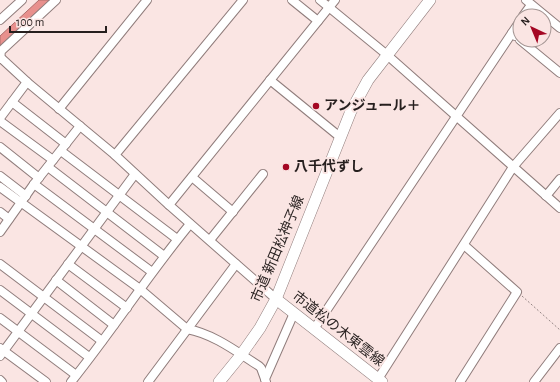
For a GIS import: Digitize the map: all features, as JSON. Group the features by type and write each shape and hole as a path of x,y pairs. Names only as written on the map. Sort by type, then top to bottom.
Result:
{"street":[{"path":"0,20 22,0"},
{"path":"56,0 1,51 0,58 115,155 190,224 276,299"},
{"path":"59,109 148,0"},
{"path":"115,155 243,0"},
{"path":"292,0 318,21"},
{"path":"320,0 386,54 560,208"},
{"path":"169,205 335,0"},
{"name":"市道 新田松神子線","path":"219,382 260,328 276,299 340,137 351,111 368,80 386,54 430,0"},
{"path":"528,2 560,28"},
{"path":"314,329 512,33"},
{"path":"530,48 560,73"},
{"path":"270,80 340,137"},
{"path":"0,118 27,82"},
{"path":"12,102 66,144"},
{"path":"375,380 464,245 513,167 560,113"},
{"path":"0,121 106,212 164,256"},
{"path":"0,232 80,126"},
{"path":"0,147 37,181 94,229 152,272"},
{"path":"61,151 177,239"},
{"path":"46,382 1,352 32,313 135,174"},
{"path":"210,240 263,174"},
{"path":"0,176 24,199 81,246 140,289 188,329 195,330 216,339 261,368 266,381"},
{"path":"192,178 233,212"},
{"path":"546,196 560,179"},
{"path":"0,187 24,199"},
{"path":"0,212 9,219"},
{"path":"71,382 164,256 190,224"},
{"path":"460,382 517,292 464,245"},
{"path":"0,264 102,341"},
{"path":"68,264 127,308"},
{"path":"148,382 236,264"},
{"path":"56,280 114,325"},
{"path":"0,290 89,357"},
{"name":"市道松の木東雲線","path":"276,299 375,380"},
{"path":"266,381 294,313"},
{"path":"0,318 76,375"},
{"path":"534,382 560,348"}],"path":[{"path":"517,292 560,330"}],"shaded area":[{"path":"39,0 52,0 0,49 0,36"}],"place":[{"name":"アンジュール＋","path":"316,106"},
{"name":"八千代ずし","path":"286,167"}]}
